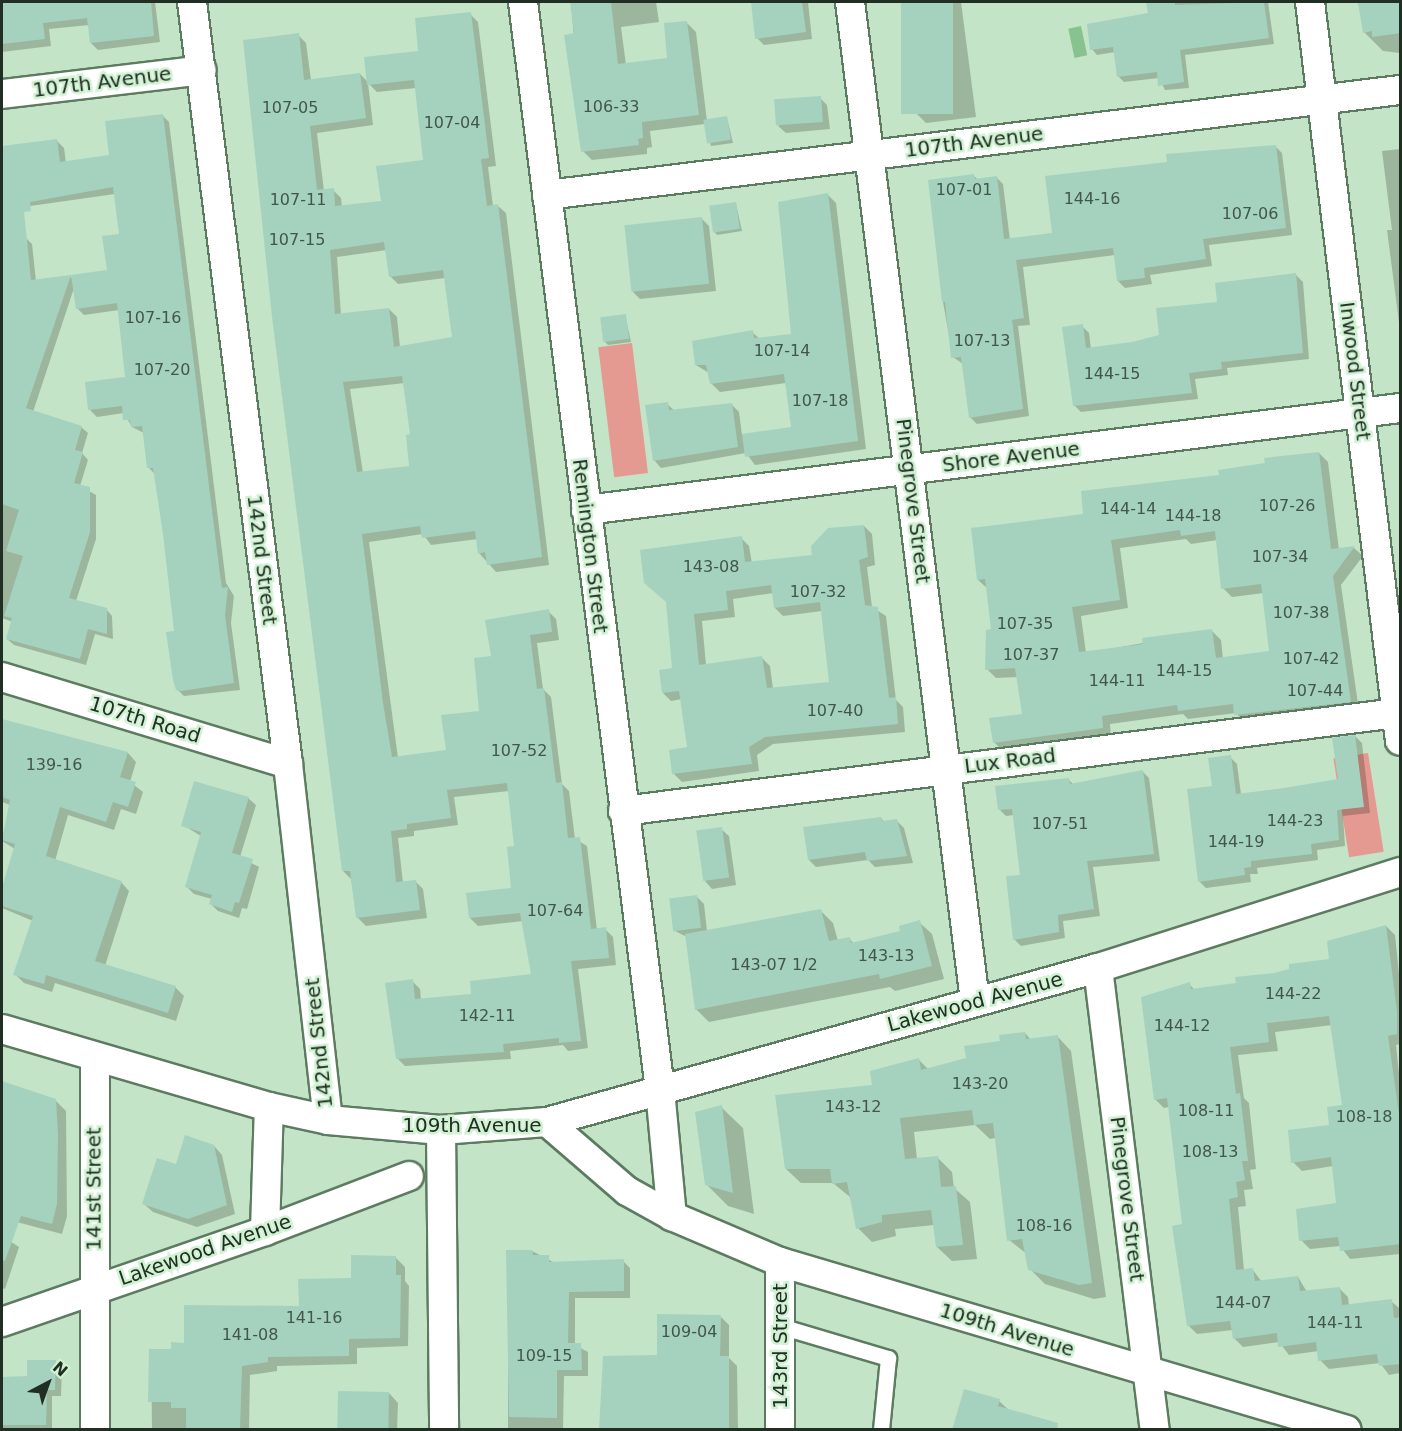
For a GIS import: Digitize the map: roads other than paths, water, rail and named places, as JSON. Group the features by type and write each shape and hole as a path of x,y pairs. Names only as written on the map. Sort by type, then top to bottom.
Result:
{"street":[{"name":"142nd Street","path":"192,2 288,764 328,1120"},
{"name":"Remington Street","path":"523,2 660,1090"},
{"name":"Pinegrove Street","path":"850,2 975,1001"},
{"name":"Inwood Street","path":"1310,2 1401,741"},
{"name":"107th Avenue","path":"2,94 202,69"},
{"name":"107th Avenue","path":"547,195 1401,90"},
{"name":"Shore Avenue","path":"586,510 1401,408"},
{"name":"107th Road","path":"2,676 288,764"},
{"name":"Lux Road","path":"623,810 1397,713"},
{"name":"Lakewood Avenue","path":"547,1122 1098,968 1401,872"},
{"name":"Pinegrove Street","path":"1098,968 1155,1430"},
{"name":"109th Avenue","path":"2,1029 269,1107 328,1120 441,1130 547,1122 627,1191 672,1216 780,1262 1148,1373 1347,1430"},
{"name":"141st Street","path":"94,1057 95,1430"},
{"path":"660,1090 672,1216"},
{"path":"265,1231 269,1107"},
{"path":"441,1130 444,1430"},
{"name":"Lakewood Avenue","path":"2,1322 94,1287 265,1231 409,1176"},
{"name":"143rd Street","path":"780,1262 780,1430"}],"lane":[{"path":"780,1326 888,1358 881,1430"}]}
